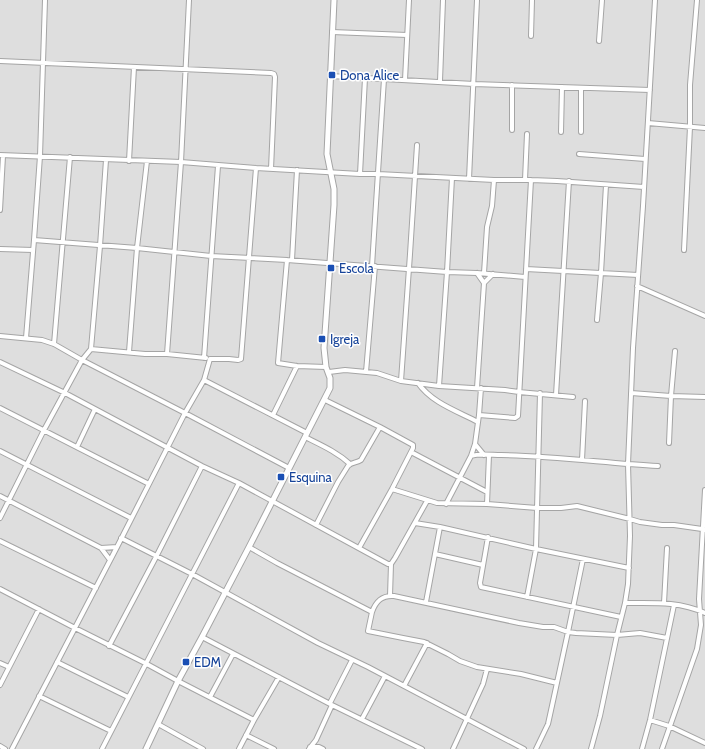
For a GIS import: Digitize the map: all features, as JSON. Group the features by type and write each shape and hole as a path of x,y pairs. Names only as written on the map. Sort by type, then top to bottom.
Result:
{"street":[{"path":"26,338 40,156 45,0"},
{"path":"167,354 181,162 189,0"},
{"path":"146,749 178,681 249,547 330,388 330,378 324,354 324,340 334,205 334,189 327,154 334,0"},
{"path":"405,80 409,0"},
{"path":"440,81 443,0"},
{"path":"470,179 477,0"},
{"path":"531,36 532,0"},
{"path":"599,41 602,0"},
{"path":"591,749 600,716 628,584 630,519 628,464 633,348 655,0"},
{"path":"684,250 690,127 690,85 697,0"},
{"path":"332,32 407,35"},
{"path":"0,61 274,74 272,169"},
{"path":"129,161 134,67"},
{"path":"330,76 474,84 650,90"},
{"path":"360,174 365,78"},
{"path":"366,372 384,79"},
{"path":"512,85 512,130"},
{"path":"561,132 562,87"},
{"path":"581,132 582,88"},
{"path":"648,123 705,128"},
{"path":"525,180 527,134"},
{"path":"401,381 410,269 414,176 417,145"},
{"path":"579,154 646,159"},
{"path":"0,210 2,156 70,157 106,160 181,162 218,166 360,174 494,180 568,181 644,186"},
{"path":"54,344 70,157"},
{"path":"0,518 44,430 82,360 91,349 106,160"},
{"path":"129,352 137,248 147,161"},
{"path":"204,358 218,166"},
{"path":"91,349 149,355 167,354 210,359 241,359 256,168"},
{"path":"292,260 297,170"},
{"path":"439,386 452,178"},
{"path":"484,273 487,227 492,206 494,180"},
{"path":"479,415 516,418 518,416 531,180"},
{"path":"556,395 568,181"},
{"path":"597,320 606,184"},
{"path":"34,240 137,248 211,256 292,260 526,277"},
{"path":"0,249 33,250"},
{"path":"287,260 278,363 327,370 377,373 401,381 439,386 505,390 573,397"},
{"path":"526,269 638,276"},
{"path":"446,504 471,456 475,444 479,415 484,283 477,273"},
{"path":"484,283 492,274"},
{"path":"637,286 705,316"},
{"path":"0,336 42,340 54,344 289,468"},
{"path":"669,443 675,351"},
{"path":"12,749 185,413 204,380 210,359"},
{"path":"0,362 64,393 202,466 239,483 388,564 391,564"},
{"path":"273,415 297,366"},
{"path":"204,380 273,415 346,459 350,464"},
{"path":"418,383 434,400 478,422"},
{"path":"527,596 536,549 540,393"},
{"path":"632,393 705,397"},
{"path":"325,400 380,427 412,444 413,446 392,489 359,548"},
{"path":"582,460 585,401"},
{"path":"0,408 149,484"},
{"path":"77,447 95,409"},
{"path":"316,525 348,466 361,460 380,427"},
{"path":"475,444 484,455"},
{"path":"0,451 131,518"},
{"path":"410,452 487,492"},
{"path":"471,456 489,455 538,457 658,466"},
{"path":"487,504 489,455"},
{"path":"109,646 202,466"},
{"path":"102,749 239,483"},
{"path":"392,489 437,504 487,504 537,508 578,506 640,522 674,525 704,530"},
{"path":"662,749 697,649 701,625 699,599 704,530 705,490"},
{"path":"0,496 101,548 110,560"},
{"path":"390,596 391,564 427,501"},
{"path":"415,523 488,537 536,549 629,568"},
{"path":"426,602 440,527"},
{"path":"488,537 480,583 481,587 621,617"},
{"path":"121,538 524,749"},
{"path":"0,540 96,588"},
{"path":"101,548 117,547"},
{"path":"249,547 372,612"},
{"path":"664,602 667,548"},
{"path":"435,554 483,565"},
{"path":"536,749 548,724 583,559"},
{"path":"0,590 254,720"},
{"path":"557,683 521,674 469,665 427,643 368,631 376,602 380,598 390,596 400,597 519,623 554,627 568,632 617,635 640,634 667,638"},
{"path":"625,603 664,602 693,608 705,613"},
{"path":"642,749 650,720 674,605"},
{"path":"0,685 39,609"},
{"path":"202,637 422,749"},
{"path":"404,686 427,643"},
{"path":"210,697 233,654"},
{"path":"309,748 316,740 352,660"},
{"path":"57,662 128,697"},
{"path":"0,663 9,667"},
{"path":"453,749 482,684 487,669"},
{"path":"362,719 385,676"},
{"path":"239,749 279,677"},
{"path":"39,696 111,731"},
{"path":"650,720 669,726 705,743"},
{"path":"158,724 203,749"},
{"path":"246,735 274,749"},
{"path":"316,740 321,748"},
{"path":"0,746 5,749"},
{"path":"309,748 321,748"}],"shaded area":[{"path":"0,0 705,0 705,749 0,749"}],"place":[{"name":"Dona Alice","path":"332,75"},
{"name":"Escola","path":"331,268"},
{"name":"Igreja","path":"322,339"},
{"name":"Esquina","path":"281,477"},
{"name":"EDM","path":"186,662"}]}
